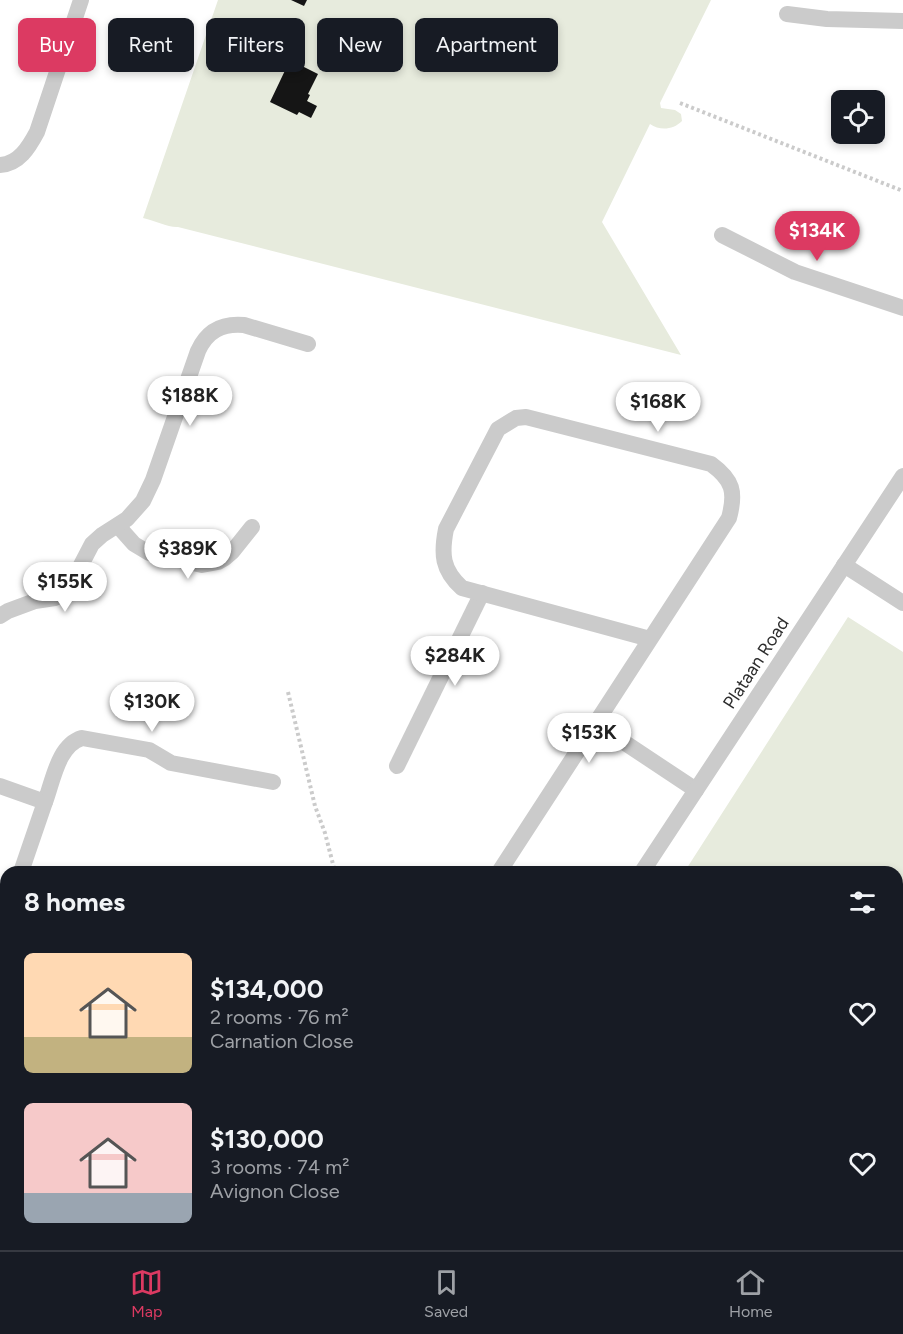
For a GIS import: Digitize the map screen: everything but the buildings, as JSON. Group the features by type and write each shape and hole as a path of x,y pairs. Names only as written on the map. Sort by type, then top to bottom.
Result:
{"street":[{"path":"0,165 7,165 29,147 37,132 81,0"},
{"path":"787,14 827,19 903,21"},
{"path":"722,235 795,272 903,308"},
{"path":"0,616 35,601 55,598 68,590 92,544 136,510 148,491 198,351 207,336 223,326 233,324 308,344"},
{"path":"503,866 729,518 733,494 731,484 723,472 711,464 526,417 508,422 498,429 446,529 442,547 451,578 462,588 650,639"},
{"name":"Plataan Road","path":"646,866 903,476"},
{"path":"118,526 134,544 149,553 202,565 225,558 252,526"},
{"path":"844,565 903,603"},
{"path":"397,766 482,593"},
{"path":"596,723 696,790"},
{"path":"23,866 65,749 75,740 82,738 148,750 171,762 273,782"},
{"path":"0,786 45,802"}],"path":[{"path":"680,104 903,191"},
{"path":"288,692 315,806 333,866"}],"shaded area":[{"path":"218,0 711,0 660,103 661,108 675,110 681,114 682,121 666,128 658,128 650,124 602,222 681,355 143,218 206,35 206,72 305,72 305,18 212,18"},
{"path":"848,617 903,652 903,866 688,866"}]}
